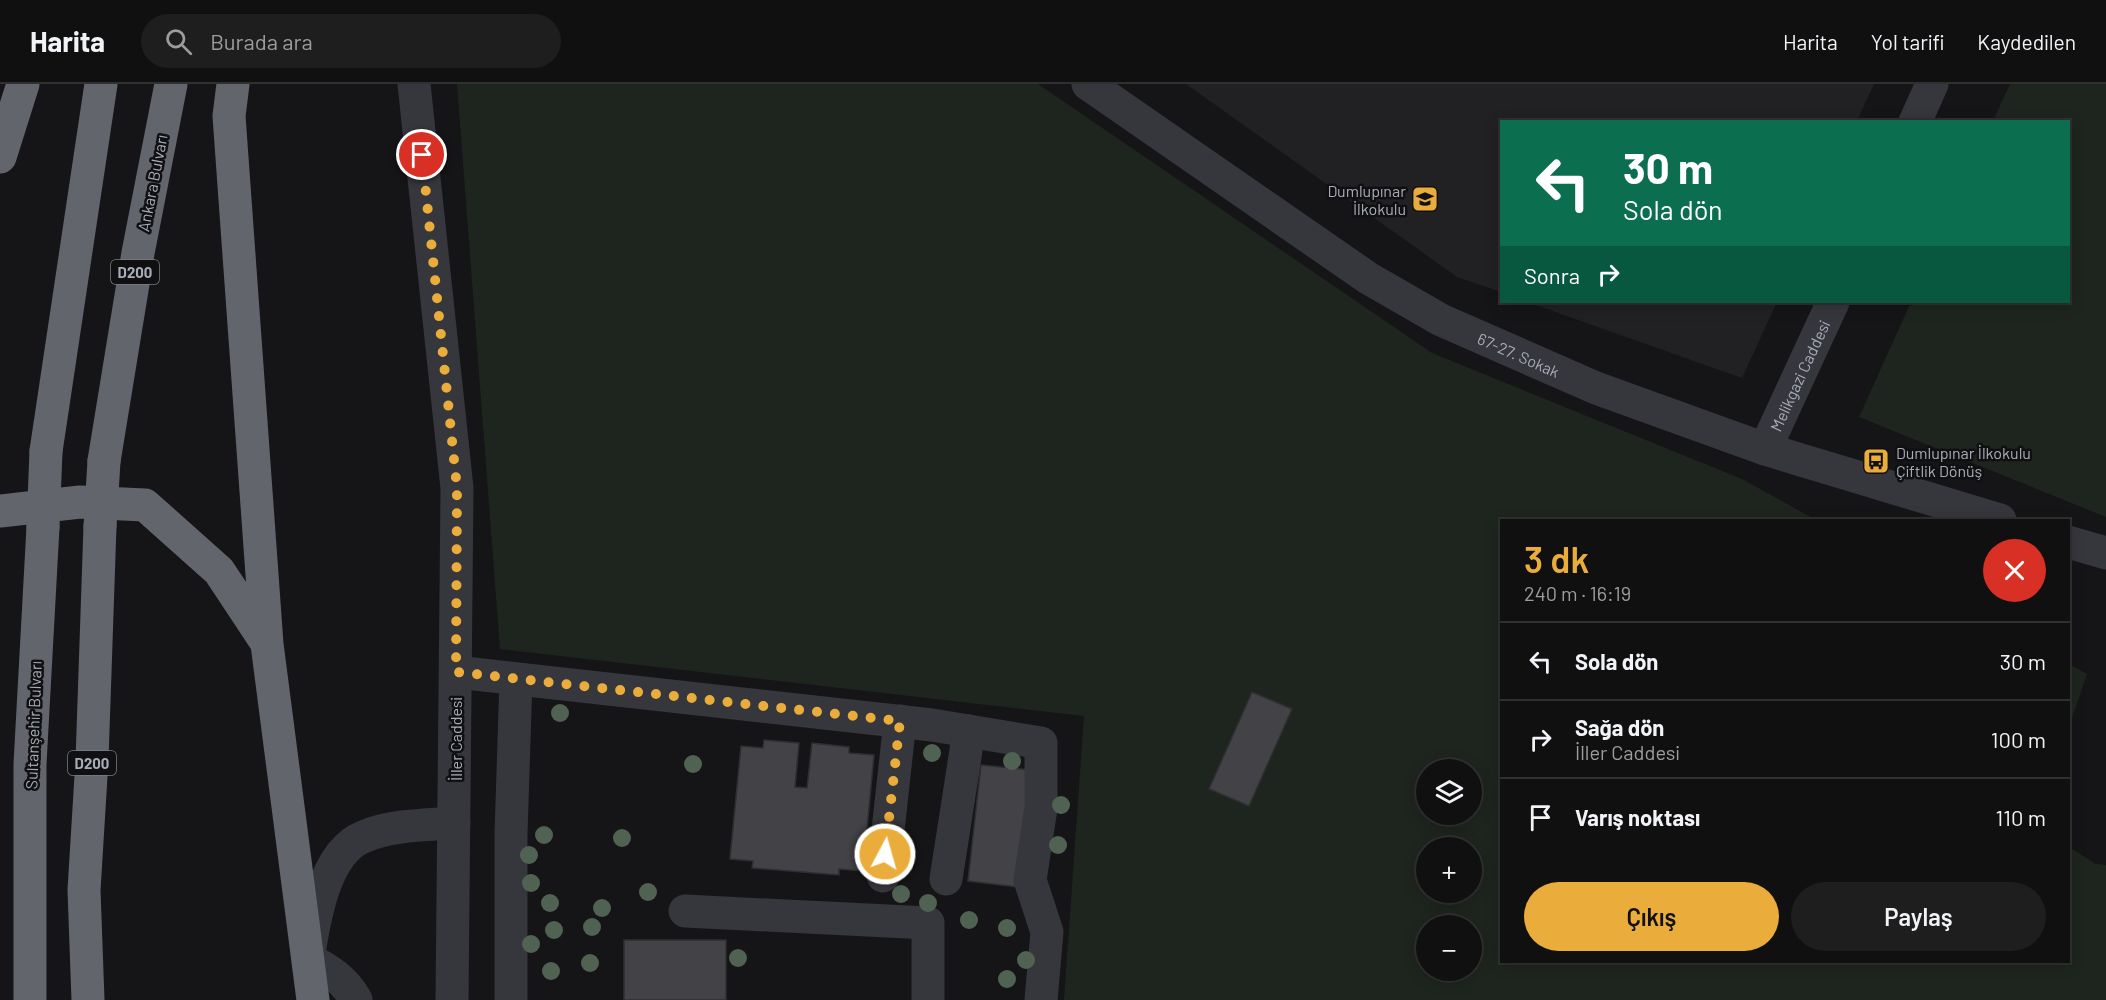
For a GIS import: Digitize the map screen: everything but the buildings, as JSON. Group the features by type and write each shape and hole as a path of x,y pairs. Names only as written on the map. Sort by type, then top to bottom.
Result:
{"highway":[{"path":"0,156 23,84"},
{"name":"Sultanşehir Bulvarı","path":"30,1000 30,764 46,451 101,84"},
{"name":"Ankara Bulvarı","path":"92,760 104,460 138,253 171,84"},
{"path":"233,84 229,116 267,644 313,1000"},
{"path":"0,511 80,502 145,505 219,571 267,644"},
{"path":"92,760 111,1000"},
{"name":"D200","path":"88,1000 84,890 92,760"}],"street":[{"name":"İller Caddesi","path":"414,84 457,488 452,1000"},
{"name":"67-27. Sokak","path":"1088,84 1125,94 1368,278 1432,316 1596,388 1766,448 1997,519"},
{"path":"1916,120 1932,84"},
{"name":"Melikgazi Caddesi","path":"1766,448 1833,303"},
{"path":"2070,543 2106,553"},
{"path":"456,672 900,721 1041,743 1041,808 1030,880 1047,932 1041,1000"},
{"path":"512,1000 511,834 516,679"},
{"path":"883,876 900,721"},
{"path":"946,879 969,731"},
{"path":"356,1000 351,990 331,970 308,959 316,913 335,863 347,846 363,836 398,828 454,823"},
{"path":"685,911 928,923 928,1000"}],"shaded area":[{"path":"457,84 1038,84 1432,353 1742,479 1814,519 1500,519 1500,963 2070,963 2070,848 2096,864 2106,865 2106,1000 1064,1000 1084,716 500,649"},
{"name":"Dumlupınar İlkokulu","path":"1186,84 1874,84 1857,120 1500,120 1500,292 1457,277"},
{"path":"2010,84 2106,84 2106,517 1859,417 1911,303 2070,303 2070,120 1993,120"},
{"path":"1530,303 1777,303 1742,378"},
{"path":"2070,665 2087,674 2070,724"}],"place":[{"name":"Dumlupınar İlkokulu","path":"1425,199"},
{"name":"Dumlupınar İlkokulu Çiftlik Dönüş","path":"1876,461"}],"route":[{"path":"422,155 457,488 456,672 900,721 885,854"}]}
